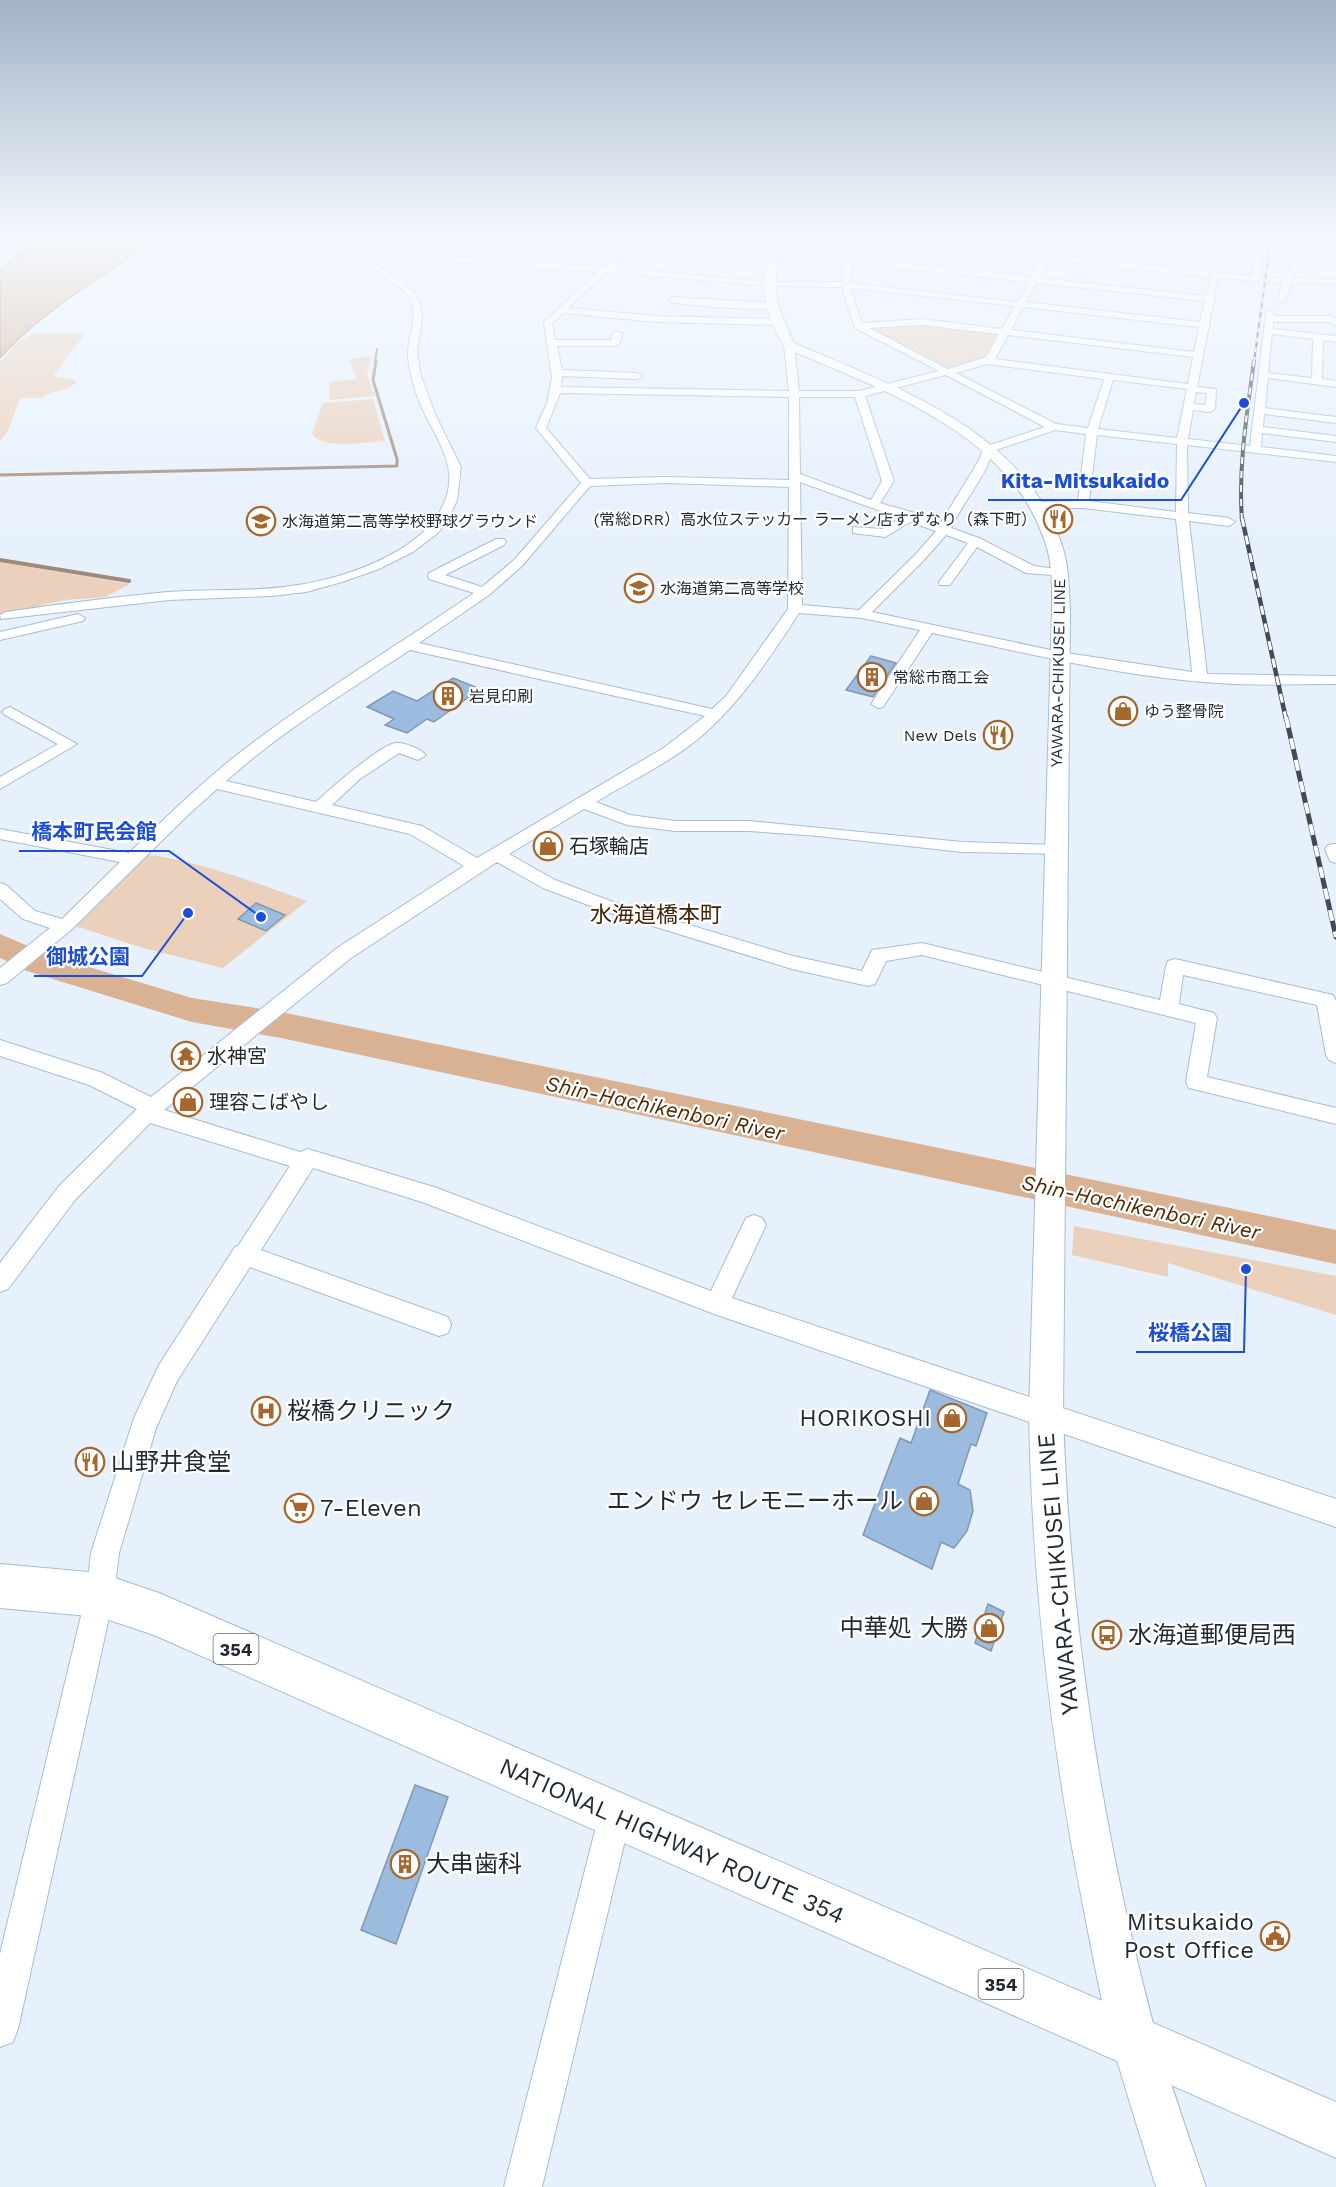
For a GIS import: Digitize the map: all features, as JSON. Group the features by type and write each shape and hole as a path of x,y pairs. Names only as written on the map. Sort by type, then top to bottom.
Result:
{"highway":[{"name":"NATIONAL HIGHWAY ROUTE 354","path":"0,1586 100,1595 159,1615 1336,2130"}],"main road":[{"path":"786,338 789,345"},
{"name":"YAWARA-CHIKUSEI LINE","path":"789,345 936,415 988,449 1020,482 1037,506 1052,538 1059,573 1060,656 1046,1414 1047,1480 1058,1631 1072,1740 1103,1901 1136,2043 1181,2187"}],"street":[{"path":"0,636 102,614 213,596 304,588 353,574 410,548 432,532 448,509 456,482 454,467 415,377 412,345 414,338"},
{"path":"550,338 556,362 558,390 541,428 587,483"},
{"path":"551,343 615,343 616,338"},
{"path":"882,338 1054,427 1336,459"},
{"path":"987,361 1001,338"},
{"path":"1056,338 1200,355"},
{"path":"1200,677 1182,516 1182,440 1203,338"},
{"path":"1255,448 1267,338"},
{"path":"1317,338 1317,381"},
{"path":"0,1281 67,1193 149,1110 220,1050 344,953 495,854 671,750 716,714 757,665 795,609 794,393 789,345"},
{"path":"558,390 647,393 859,394 987,361 1212,391 1210,409 1189,407"},
{"path":"556,373 637,376"},
{"path":"1263,375 1336,384"},
{"path":"1083,504 1092,431 1109,377"},
{"path":"859,394 888,481 874,504"},
{"path":"1260,410 1336,420"},
{"path":"862,614 920,557 944,529 956,505 984,462 988,449 1054,427"},
{"path":"1257,429 1336,438"},
{"path":"0,978 63,928 132,859 239,760 484,592 530,552 587,483 668,480 794,480 910,516 975,541 1031,570 1059,573"},
{"path":"1037,506 1083,504 1229,522"},
{"path":"857,530 885,533 910,516"},
{"path":"945,582 975,541"},
{"path":"484,592 434,576 500,542"},
{"path":"6,616 169,596 213,596"},
{"path":"795,609 862,614 1060,656 1162,673 1200,677 1336,680"},
{"path":"878,704 929,628"},
{"path":"408,645 716,714"},
{"path":"0,783 69,744 10,712"},
{"path":"319,808 354,776 397,747 418,755"},
{"path":"214,783 416,830 477,866"},
{"path":"583,803 627,820 675,826 749,826 829,832 962,848 1056,850"},
{"path":"0,834 132,859"},
{"path":"1336,849 1334,849 1336,857"},
{"path":"495,854 549,884 610,907 824,970 868,979 879,955 922,949 1169,1007 1206,1018 1196,1082 1336,1116"},
{"path":"0,890 29,915 63,928"},
{"path":"1169,1007 1175,966 1326,1000 1336,1055"},
{"path":"4,1056 96,1078 149,1110 305,1162"},
{"path":"0,2029 100,1595 105,1553 146,1420 168,1373 243,1254 308,1158 426,1194 717,1304 1336,1513"},
{"path":"717,1304 754,1225"},
{"path":"243,1254 439,1324"},
{"path":"523,2187 615,1815"}],"shaded area":[{"path":"0,338 19,338 0,358"},
{"path":"26,338 82,338 53,376 73,379 76,383 42,398 20,398 9,428 0,442 0,362 11,351 12,346"},
{"path":"886,338 996,338 983,360 946,369"},
{"path":"371,356 367,375 375,396 330,400 329,382 357,379 349,360"},
{"path":"373,399 385,441 335,444 318,439 312,434 323,403"},
{"path":"0,562 130,584 105,597 65,600 0,615"},
{"path":"144,854 206,867 307,901 223,968 143,948 72,925"},
{"path":"1074,1226 1336,1276 1336,1315 1168,1263 1168,1277 1072,1255"}],"building":[{"name":"常総市商工会","path":"871,656 896,663 873,697 846,690"},
{"name":"岩見印刷","path":"453,678 480,689 434,722 427,719 407,733 385,725 394,719 367,707 393,691 417,701"},
{"path":"256,903 285,915 266,931 238,919"},
{"name":"エンドウ セレモニーホール","path":"930,1390 987,1413 976,1446 971,1444 958,1484 970,1490 973,1511 967,1531 954,1548 941,1542 932,1569 863,1535 900,1438 911,1443"},
{"name":"中華処 大勝","path":"988,1604 1004,1612 991,1651 975,1643"},
{"name":"大串歯科","path":"415,1785 448,1797 396,1944 361,1930"}],"waterway":[{"path":"375,362 377,349"},
{"path":"0,475 397,466 397,459 373,380 376,361"},
{"path":"0,560 129,581"},
{"name":"Shin-Hachikenbori River","path":"0,945 38,963 192,1010 281,1025 1336,1247"}],"railway":[{"path":"1254,362 1257,338"},
{"path":"1242,520 1242,460 1254,361"},
{"path":"1242,518 1286,719"},
{"path":"1286,717 1336,937"}],"place":[{"name":"Kita-Mitsukaido","path":"1244,403"},
{"name":"(常総DRR）高水位ステッカー ラーメン店すずなり（森下町）","path":"1058,519"},
{"name":"水海道第二高等学校野球グラウンド","path":"261,521"},
{"name":"水海道第二高等学校","path":"639,588"},
{"name":"常総市商工会","path":"872,677"},
{"name":"岩見印刷","path":"448,696"},
{"name":"ゆう整骨院","path":"1123,711"},
{"name":"New Dels","path":"998,735"},
{"name":"石塚輪店","path":"548,846"},
{"name":"御城公園","path":"188,913"},
{"name":"橋本町民会館","path":"261,917"},
{"name":"水神宮","path":"186,1056"},
{"name":"理容こばやし","path":"188,1102"},
{"name":"桜橋公園","path":"1246,1269"},
{"name":"桜橋クリニック","path":"266,1411"},
{"name":"HORIKOSHI","path":"952,1418"},
{"name":"山野井食堂","path":"90,1462"},
{"name":"エンドウ セレモニーホール","path":"924,1501"},
{"name":"7-Eleven","path":"299,1508"},
{"name":"中華処 大勝","path":"989,1628"},
{"name":"水海道郵便局西","path":"1107,1635"},
{"name":"大串歯科","path":"405,1864"},
{"name":"Mitsukaido Post Office","path":"1275,1936"}],"district":[{"name":"水海道橋本町","path":"656,914"}]}
